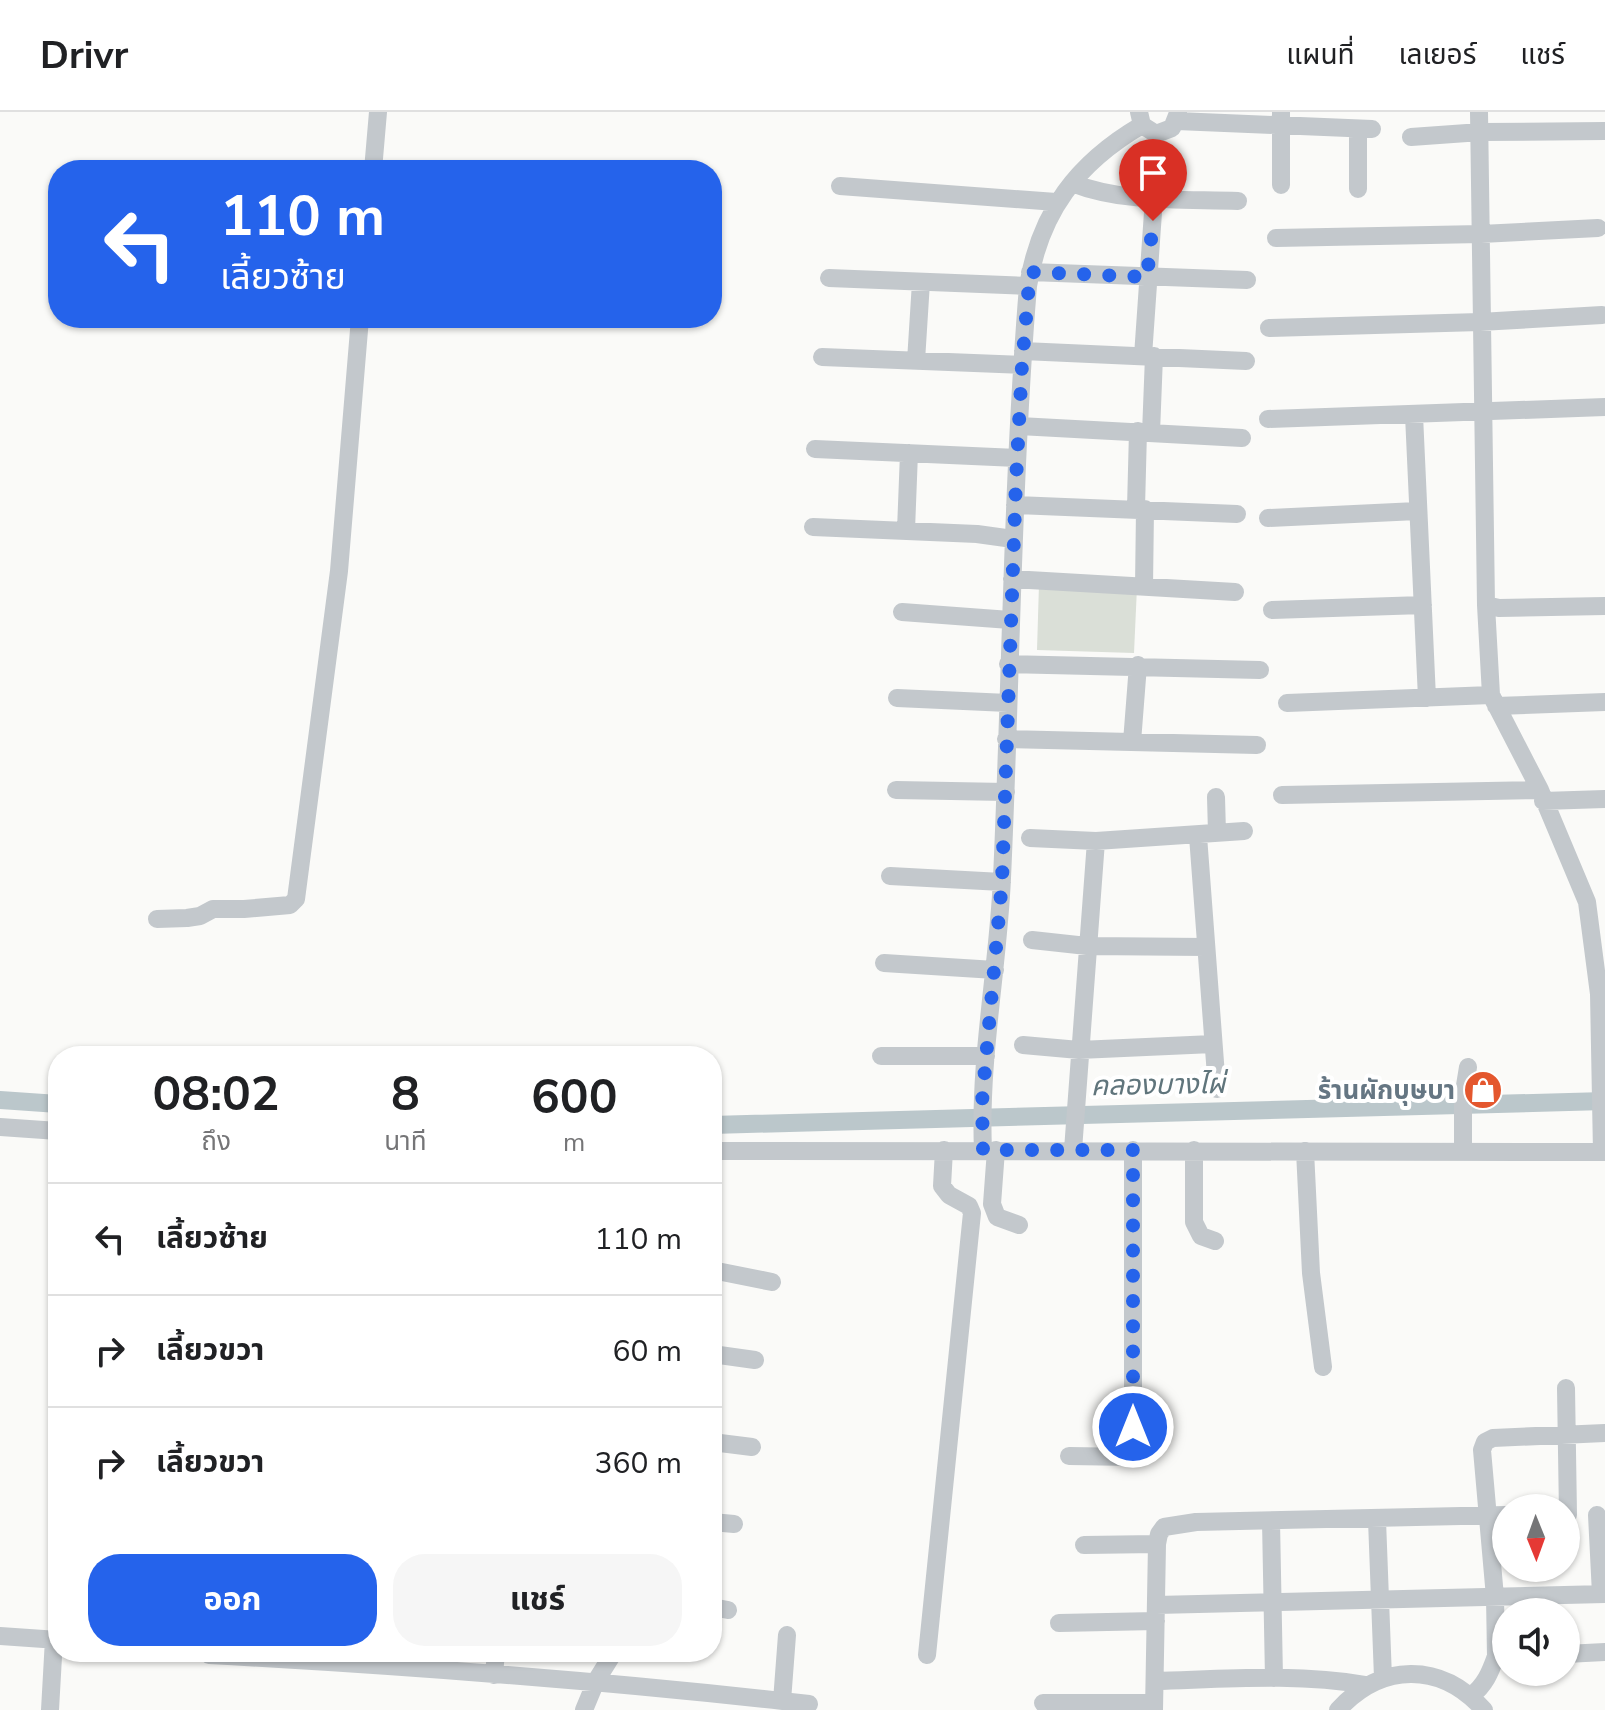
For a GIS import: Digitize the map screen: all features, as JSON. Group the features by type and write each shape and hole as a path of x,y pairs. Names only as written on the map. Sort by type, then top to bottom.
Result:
{"street":[{"path":"374,160 378,112"},
{"path":"722,1151 944,1150 1073,1141 1133,1150 1463,1152 1603,1149 1596,902 1494,700 1486,605 1479,112"},
{"path":"1019,1225 997,1217 992,1204 982,1108 1002,882 1017,458 1022,358 1033,257 1056,202 1140,118 1156,134 1172,128 1178,117 1281,119 1365,129 1358,189"},
{"path":"1281,119 1281,185"},
{"path":"1411,137 1481,132 1605,131"},
{"path":"1072,183 1092,191 1154,198 1238,201"},
{"path":"840,186 1056,202"},
{"path":"1144,587 1141,509 1148,356 1147,277 1154,198"},
{"path":"1276,238 1598,228"},
{"path":"829,278 921,282 1147,277 1247,280"},
{"path":"916,361 921,282"},
{"path":"1269,328 1602,315"},
{"path":"157,919 200,916 213,909 290,905 296,899 339,571 359,328"},
{"path":"822,357 916,361 1148,356 1246,361"},
{"path":"1268,419 1605,407"},
{"path":"1414,415 1427,698"},
{"path":"1019,426 1242,438"},
{"path":"815,449 1017,458"},
{"path":"906,530 909,453"},
{"path":"1015,505 1237,514"},
{"path":"1268,518 1417,511"},
{"path":"813,527 906,530 1013,539"},
{"path":"1012,579 1235,592"},
{"path":"1272,610 1423,605"},
{"path":"1486,605 1499,608 1605,606"},
{"path":"902,612 1010,620"},
{"path":"1008,664 1260,670"},
{"path":"1132,742 1138,665"},
{"path":"897,698 1008,703"},
{"path":"1287,703 1427,698 1605,702"},
{"path":"1006,739 1257,745"},
{"path":"896,790 1006,792"},
{"path":"1282,795 1541,795 1605,799"},
{"path":"1216,797 1208,834 1206,947 1217,1089"},
{"path":"1030,838 1096,841 1244,831"},
{"path":"1073,1141 1096,841"},
{"path":"890,876 1002,882"},
{"path":"1032,940 1087,946 1206,947"},
{"path":"884,963 995,970"},
{"path":"1023,1045 1079,1050 1213,1044"},
{"path":"881,1056 986,1056"},
{"path":"1463,1152 1463,1098 1468,1067"},
{"path":"0,1127 48,1130"},
{"path":"927,1655 972,1213 969,1206 949,1195 942,1186 944,1150"},
{"path":"1069,1456 1133,1457 1133,1150"},
{"path":"1194,1150 1194,1222 1201,1236 1215,1241"},
{"path":"1305,1151 1311,1273 1323,1367"},
{"path":"722,1272 772,1282"},
{"path":"722,1355 755,1360"},
{"path":"1566,1388 1567,1494"},
{"path":"1492,1497 1482,1450 1485,1442 1493,1438 1605,1433"},
{"path":"722,1443 752,1447"},
{"path":"1059,1623 1271,1602 1603,1594 1601,1515 1580,1515"},
{"path":"1043,1703 1154,1707 1157,1544 1164,1527 1173,1524 1492,1516"},
{"path":"1374,1682 1381,1599 1377,1520"},
{"path":"1271,1521 1274,1678"},
{"path":"722,1523 734,1524"},
{"path":"1084,1545 1157,1544"},
{"path":"1495,1582 1495,1597"},
{"path":"782,1701 787,1635"},
{"path":"0,1636 48,1639"},
{"path":"1580,1653 1605,1652"},
{"path":"50,1710 54,1662"},
{"path":"424,1662 494,1675 596,1681 809,1704"},
{"path":"494,1675 495,1662"},
{"path":"584,1710 608,1662"},
{"path":"1338,1710 1350,1696 1374,1682 1406,1674 1429,1675 1452,1683 1477,1703 1481,1688 1492,1671"},
{"path":"1155,1681 1274,1678 1374,1682"}],"shaded area":[{"path":"1039,584 1137,587 1134,653 1037,650"}],"waterway":[{"name":"คลองบางไผ่","path":"0,1100 48,1103"},
{"name":"คลองบางไผ่","path":"722,1125 1605,1101"}],"place":[{"name":"ร้านผักบุษบา","path":"1483,1090"}],"route":[{"path":"1133,1427 1133,1150 983,1150 982,1108 1002,882 1016,481 1030,272 1147,277 1153,221"}]}
